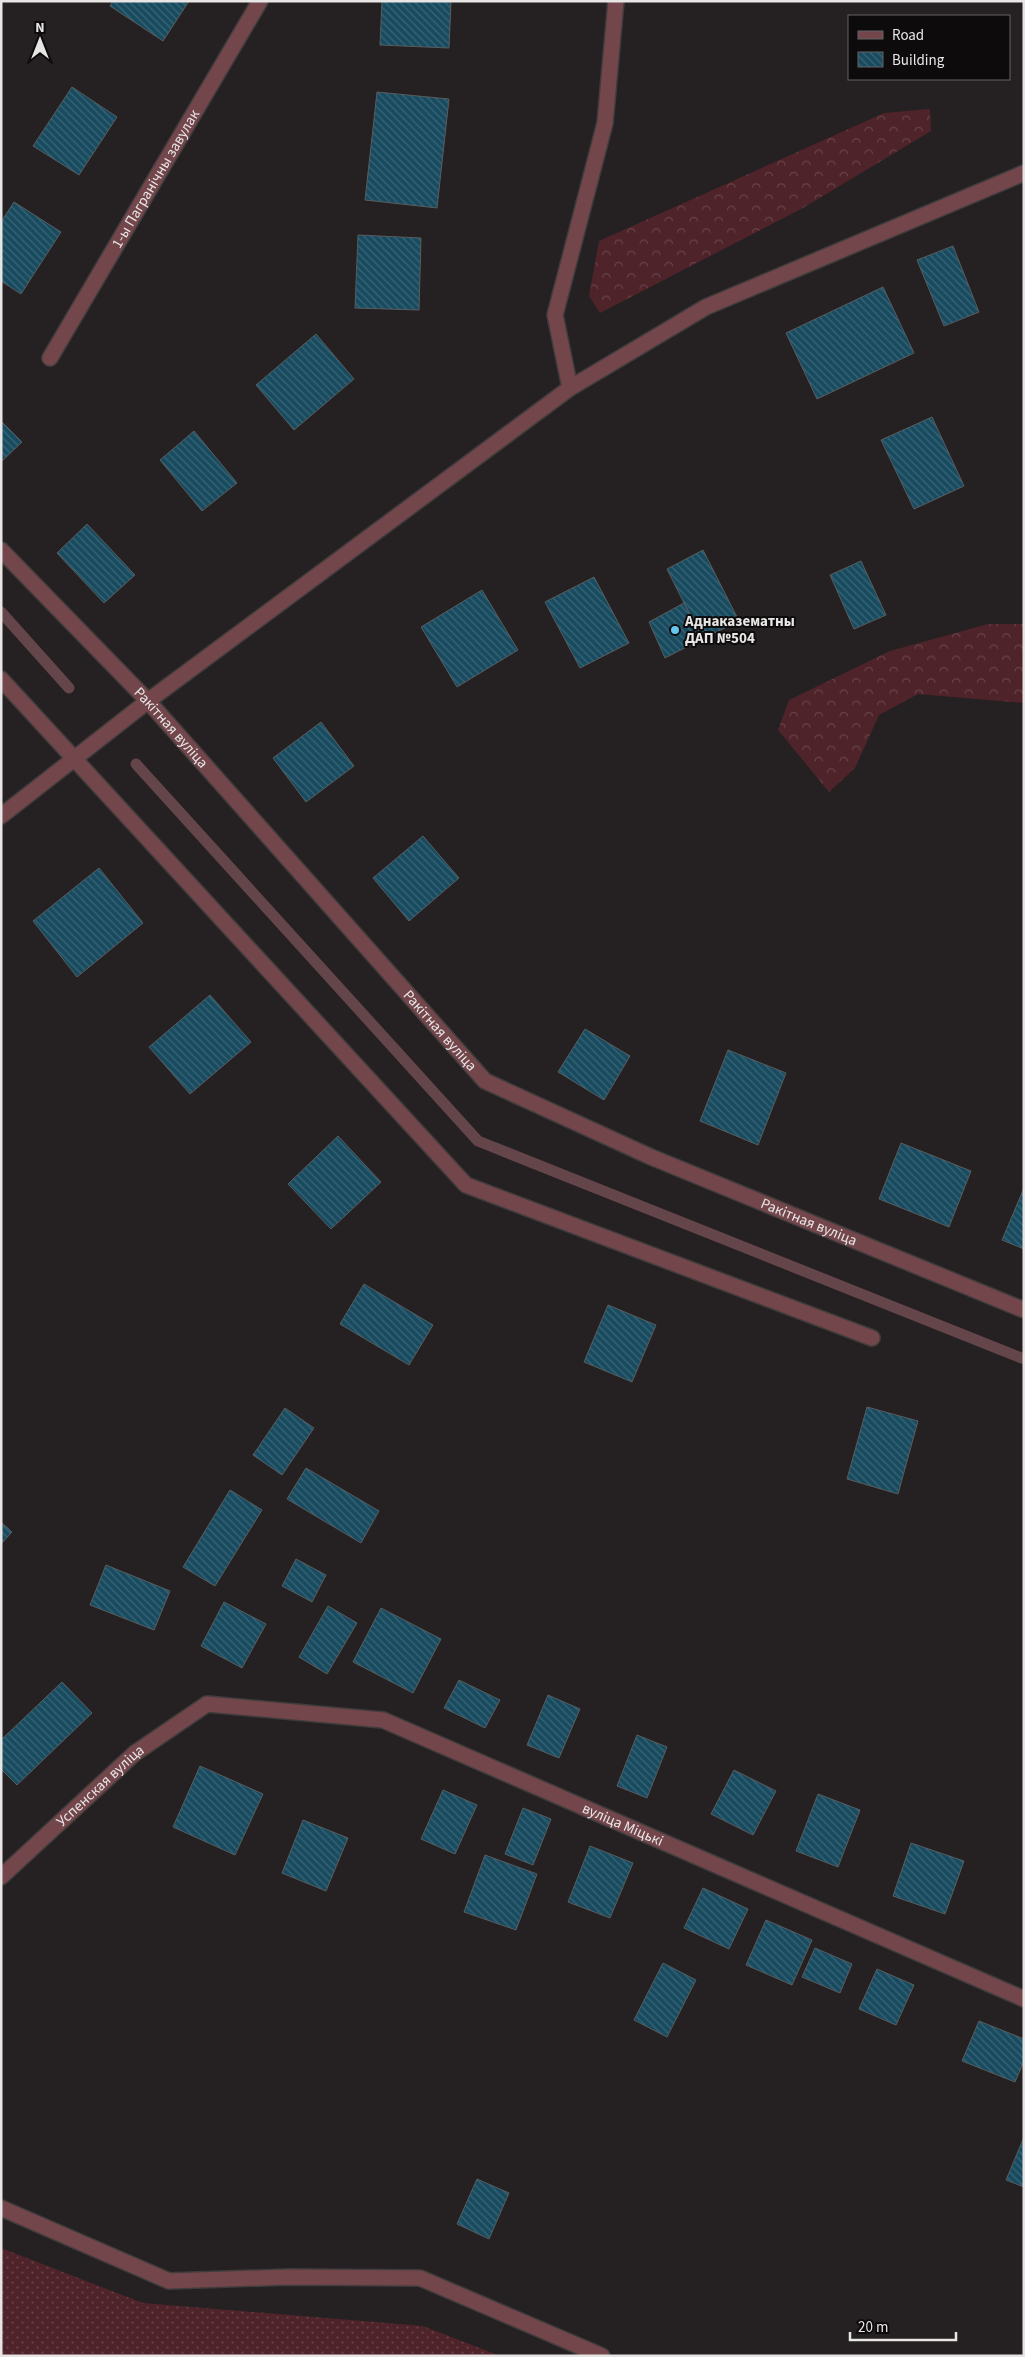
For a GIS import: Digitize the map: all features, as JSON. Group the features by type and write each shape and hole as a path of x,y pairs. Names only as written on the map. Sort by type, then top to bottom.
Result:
{"street":[{"name":"1-ы Пагранічны завулак","path":"50,358 260,1"},
{"path":"570,388 555,314 605,123 616,1"},
{"path":"1,816 148,701 570,388 706,307 1024,173"},
{"name":"Ракітная вуліца","path":"1,550 148,701 485,1080 651,1157 1024,1310"},
{"path":"1,679 466,1185 872,1338"},
{"name":"Успенская вуліца","path":"1,1877 135,1753 207,1704"},
{"name":"вуліца Міцькі","path":"207,1704 384,1720 1024,1999"},
{"path":"1,2208 169,2282 289,2277 420,2278 602,2356"}],"green space":[{"path":"930,109 931,131 803,208 600,313 589,296 599,241 884,113"},
{"path":"988,624 1024,624 1024,703 918,694 879,715 855,768 829,792 778,730 789,700 890,651"},
{"path":"1,2248 143,2303 423,2326 500,2356 1,2356"}],"building":[{"path":"113,1 189,1 163,41 110,6"},
{"path":"382,1 451,1 449,48 380,45"},
{"path":"72,87 117,117 79,175 33,146"},
{"path":"377,92 449,99 437,208 365,200"},
{"path":"14,202 61,232 21,294 1,281 1,222"},
{"path":"358,235 421,238 419,310 355,308"},
{"path":"953,246 979,312 944,326 917,260"},
{"path":"883,287 914,353 817,399 786,333"},
{"path":"316,334 354,379 294,430 256,385"},
{"path":"932,417 964,486 914,509 881,440"},
{"path":"1,421 22,442 1,462"},
{"path":"194,431 237,483 202,511 160,460"},
{"path":"87,524 135,575 104,603 57,553"},
{"path":"703,550 739,621 702,639 667,569"},
{"path":"861,561 886,615 854,629 830,575"},
{"path":"594,577 629,643 580,668 545,602"},
{"path":"482,590 518,650 457,687 421,627"},
{"name":"Аднаказематны ДАП №504","path":"684,603 702,639 665,658 649,622"},
{"path":"321,722 354,766 306,802 273,758"},
{"path":"423,836 459,878 409,921 373,878"},
{"path":"99,868 143,923 77,977 33,921"},
{"path":"210,995 251,1042 190,1094 149,1047"},
{"path":"585,1029 630,1056 604,1100 558,1072"},
{"path":"728,1050 786,1073 758,1145 700,1121"},
{"path":"338,1136 381,1182 331,1229 288,1184"},
{"path":"901,1143 971,1171 949,1227 879,1199"},
{"path":"1024,1188 1024,1249 1002,1240"},
{"path":"364,1284 433,1325 409,1365 340,1324"},
{"path":"608,1305 656,1325 632,1382 584,1362"},
{"path":"867,1407 918,1421 898,1494 847,1479"},
{"path":"285,1408 314,1428 282,1475 253,1455"},
{"path":"306,1468 379,1511 361,1543 287,1499"},
{"path":"230,1490 262,1510 215,1586 183,1567"},
{"path":"1,1522 12,1532 1,1544"},
{"path":"296,1559 326,1575 312,1602 282,1586"},
{"path":"106,1565 170,1591 154,1630 90,1605"},
{"path":"224,1602 266,1624 242,1668 201,1646"},
{"path":"328,1606 357,1623 327,1674 299,1657"},
{"path":"381,1608 441,1639 413,1693 353,1662"},
{"path":"459,1680 500,1700 485,1728 444,1708"},
{"path":"62,1682 92,1713 17,1785 1,1769 1,1740"},
{"path":"548,1695 580,1709 559,1758 527,1745"},
{"path":"637,1735 667,1747 647,1798 617,1786"},
{"path":"200,1766 263,1794 235,1855 173,1827"},
{"path":"734,1770 776,1791 753,1835 711,1814"},
{"path":"443,1790 477,1805 455,1854 421,1839"},
{"path":"818,1794 860,1810 838,1867 796,1851"},
{"path":"523,1808 551,1819 533,1865 505,1854"},
{"path":"303,1820 348,1838 326,1891 282,1873"},
{"path":"911,1843 964,1861 945,1914 893,1896"},
{"path":"590,1846 633,1863 610,1918 568,1902"},
{"path":"485,1855 537,1874 516,1930 464,1912"},
{"path":"703,1888 748,1909 729,1949 684,1928"},
{"path":"766,1920 812,1940 792,1985 746,1965"},
{"path":"815,1948 852,1964 840,1993 802,1977"},
{"path":"663,1963 696,1980 667,2037 634,2020"},
{"path":"877,1969 914,1985 896,2025 859,2009"},
{"path":"979,2021 1024,2039 1024,2061 1015,2082 962,2061"},
{"path":"1024,2137 1024,2187 1006,2180"},
{"path":"477,2179 509,2193 489,2239 457,2224"}],"waterway":[{"path":"1,612 69,688"},
{"path":"136,764 478,1141 1024,1359"}],"place":[{"name":"Аднаказематны ДАП №504","path":"675,630"}]}
